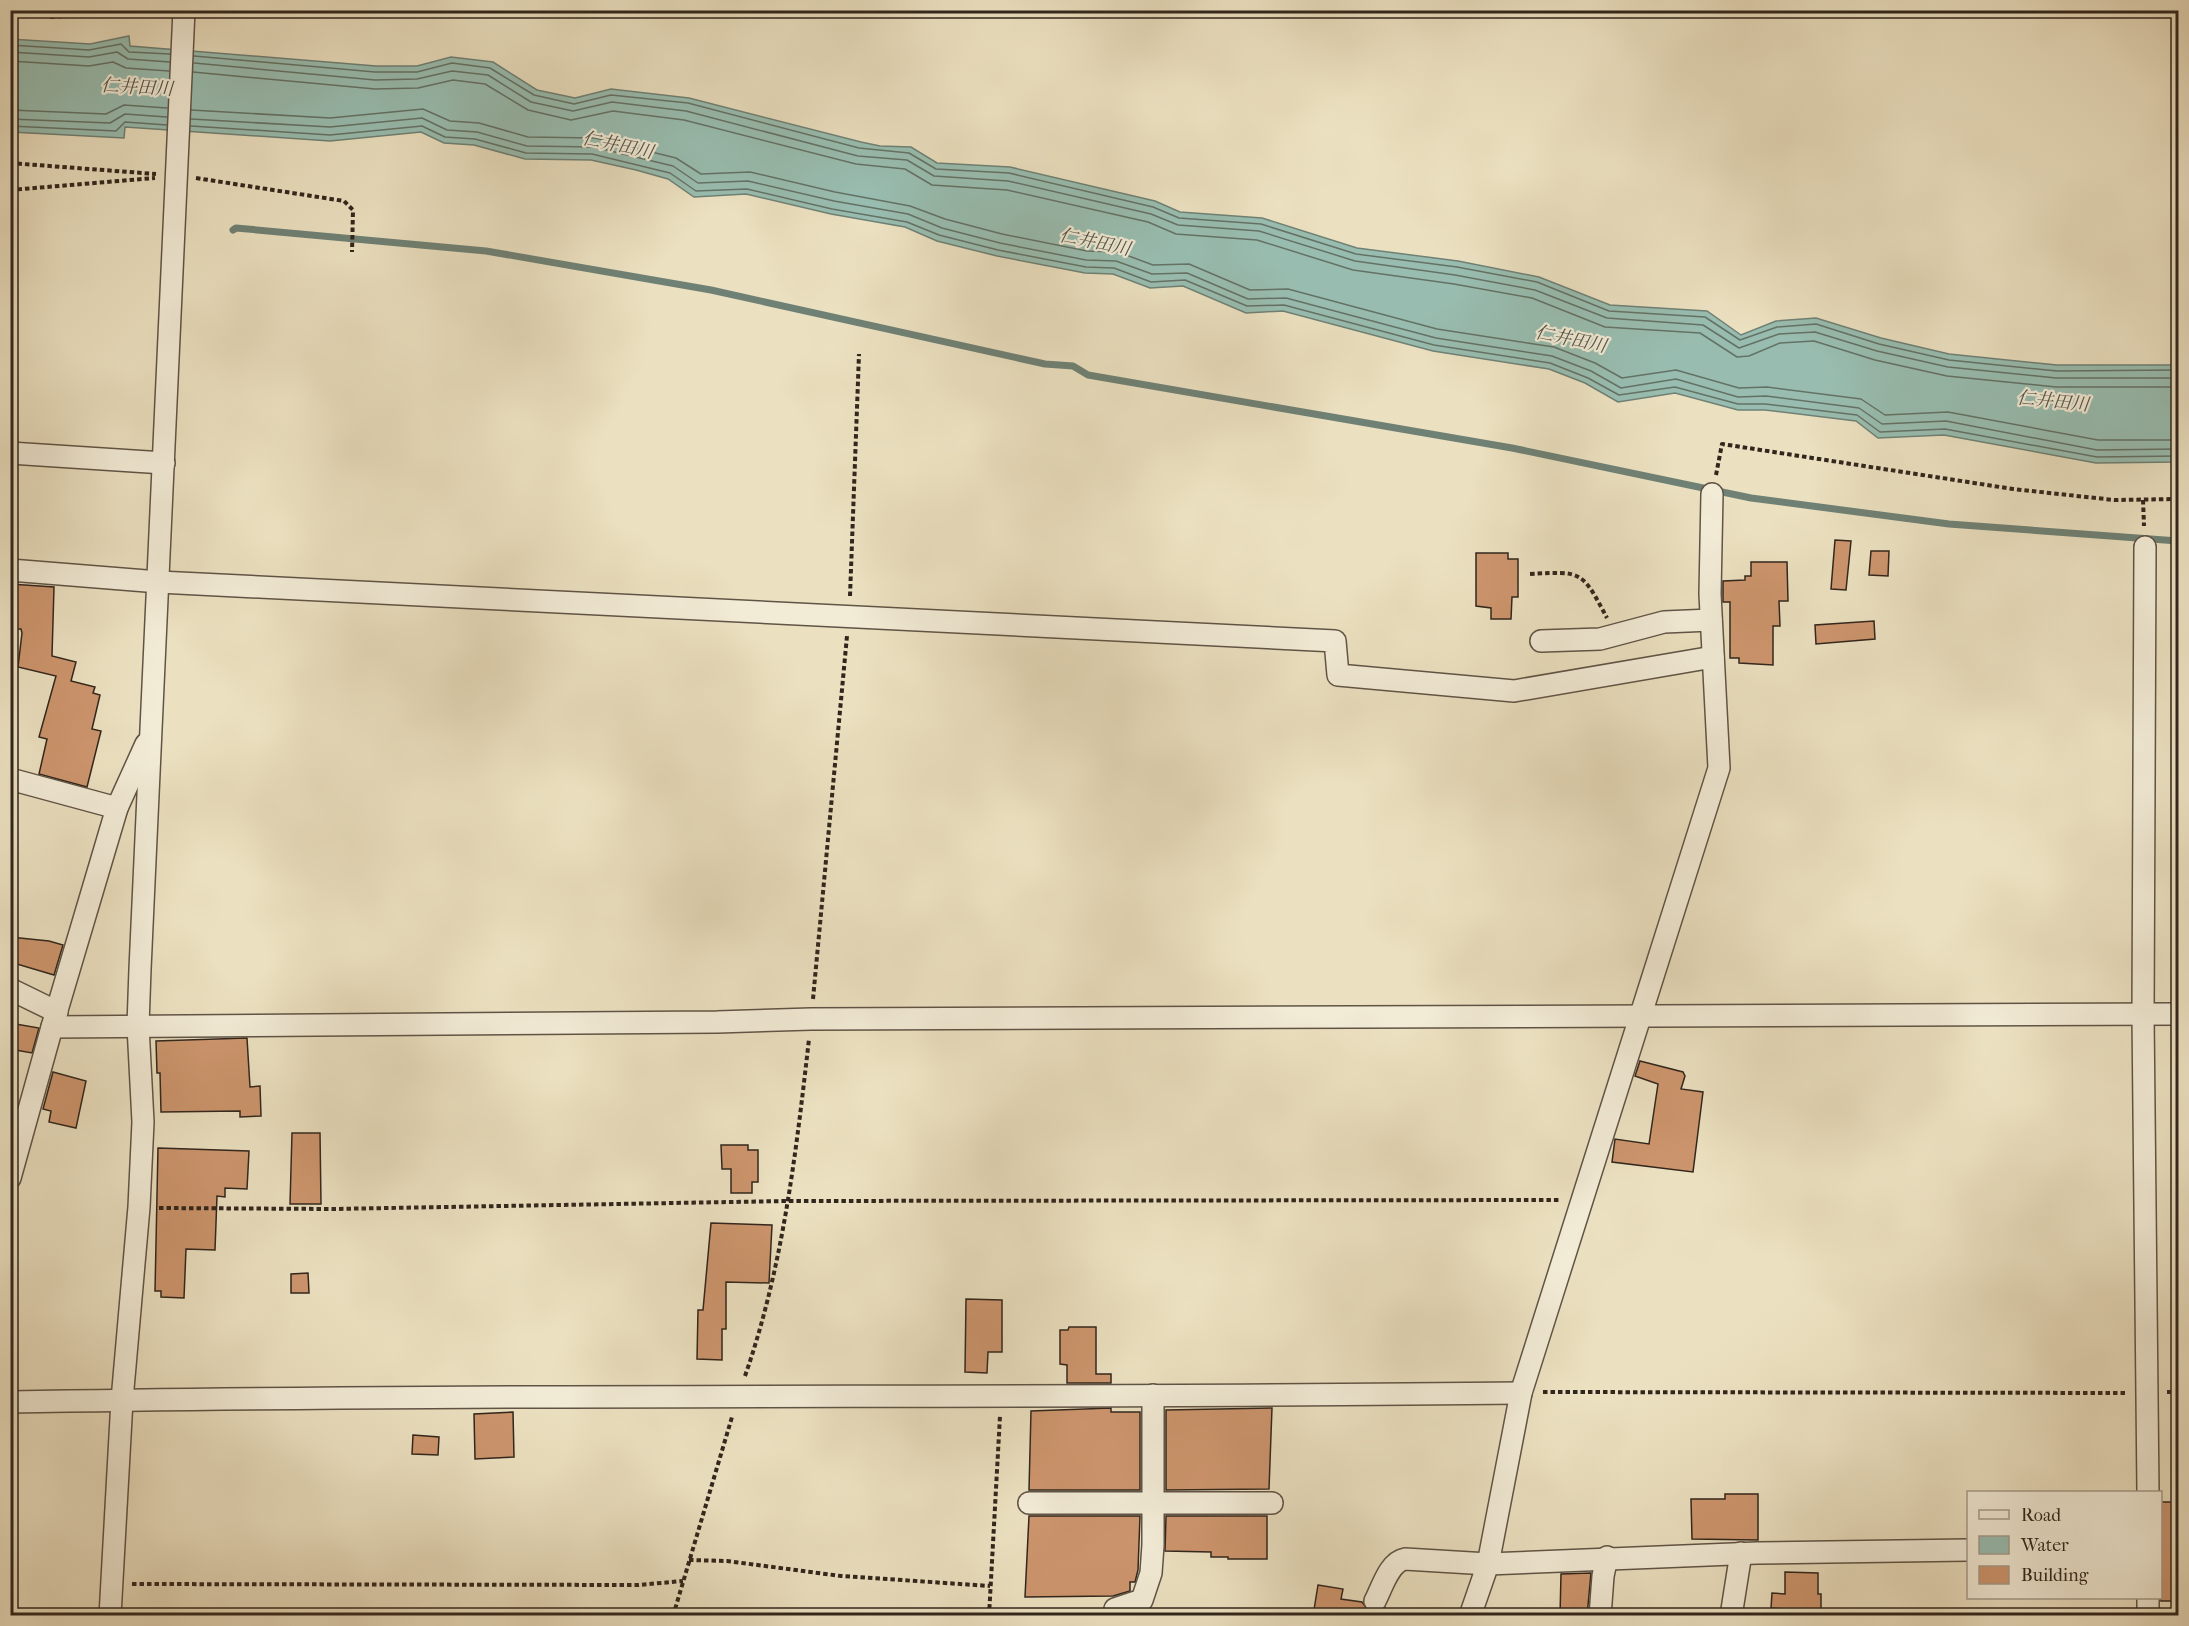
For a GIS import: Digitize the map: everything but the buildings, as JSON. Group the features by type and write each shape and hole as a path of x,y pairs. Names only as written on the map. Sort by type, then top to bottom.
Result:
{"street":[{"path":"110,1616 122,1400 139,1208 143,1122 138,1026 184,10"},
{"path":"10,453 164,463"},
{"path":"1470,1616 1488,1564 1521,1393 1580,1200 1719,768 1711,620 1714,485"},
{"path":"2145,547 2143,1015 2149,1393 2148,1491"},
{"path":"10,570 159,582 1335,641 1338,675 1514,691 1713,657"},
{"path":"1541,641 1600,639 1664,622 1711,620"},
{"path":"10,1178 117,808 151,733"},
{"path":"10,779 117,808"},
{"path":"10,989 54,1020 138,1026 705,1022 811,1019 2178,1014"},
{"path":"10,1402 738,1394 781,1396 1521,1393"},
{"path":"1115,1609 1142,1600 1145,1592 1153,1545 1153,1395"},
{"path":"1029,1503 1272,1503"},
{"path":"1375,1601 1398,1561 1488,1564 1607,1557 1741,1553 1967,1550"},
{"path":"1731,1616 1741,1553"},
{"path":"1600,1616 1607,1557"},
{"path":"2148,1599 2148,1616"}],"path":[{"path":"21,10 52,17 154,10"},
{"path":"10,163 177,172 344,201 352,210 352,252"},
{"path":"10,190 132,182 177,172"},
{"path":"673,1616 738,1394 767,1307 787,1201 811,1019 849,615 859,354"},
{"path":"1714,485 1722,444 2013,489 2143,500 2178,500"},
{"path":"2143,500 2145,547"},
{"path":"1530,574 1570,572 1587,581 1616,635"},
{"path":"139,1208 332,1209 787,1201 1580,1200"},
{"path":"1521,1393 2149,1393"},
{"path":"989,1616 1000,1395"},
{"path":"690,1560 727,1561 841,1576 990,1586"},
{"path":"112,1584 638,1585 683,1581"}],"water":[{"name":"仁井田川","path":"129,36 130,46 376,66 417,66 451,57 493,62 537,90 575,98 611,89 689,98 861,142 880,146 911,147 937,163 1010,167 1155,201 1180,212 1262,218 1357,248 1458,261 1539,277 1610,305 1707,311 1741,335 1776,321 1816,318 1881,338 1949,354 2057,365 2178,365 2178,462 2096,463 1944,435 1878,438 1856,421 1765,410 1738,410 1675,393 1618,402 1585,383 1549,369 1433,351 1283,311 1246,313 1183,286 1150,288 1113,274 1085,273 997,256 937,241 905,227 831,214 746,194 694,197 668,179 636,170 591,160 525,159 474,145 444,143 421,132 330,141 125,127 124,138 11,132 10,39 90,44"}],"waterway":[{"path":"233,230 236,228 486,251 711,290 1045,364 1073,366 1088,375 1512,448 1751,498 1949,524 2178,541"}]}
